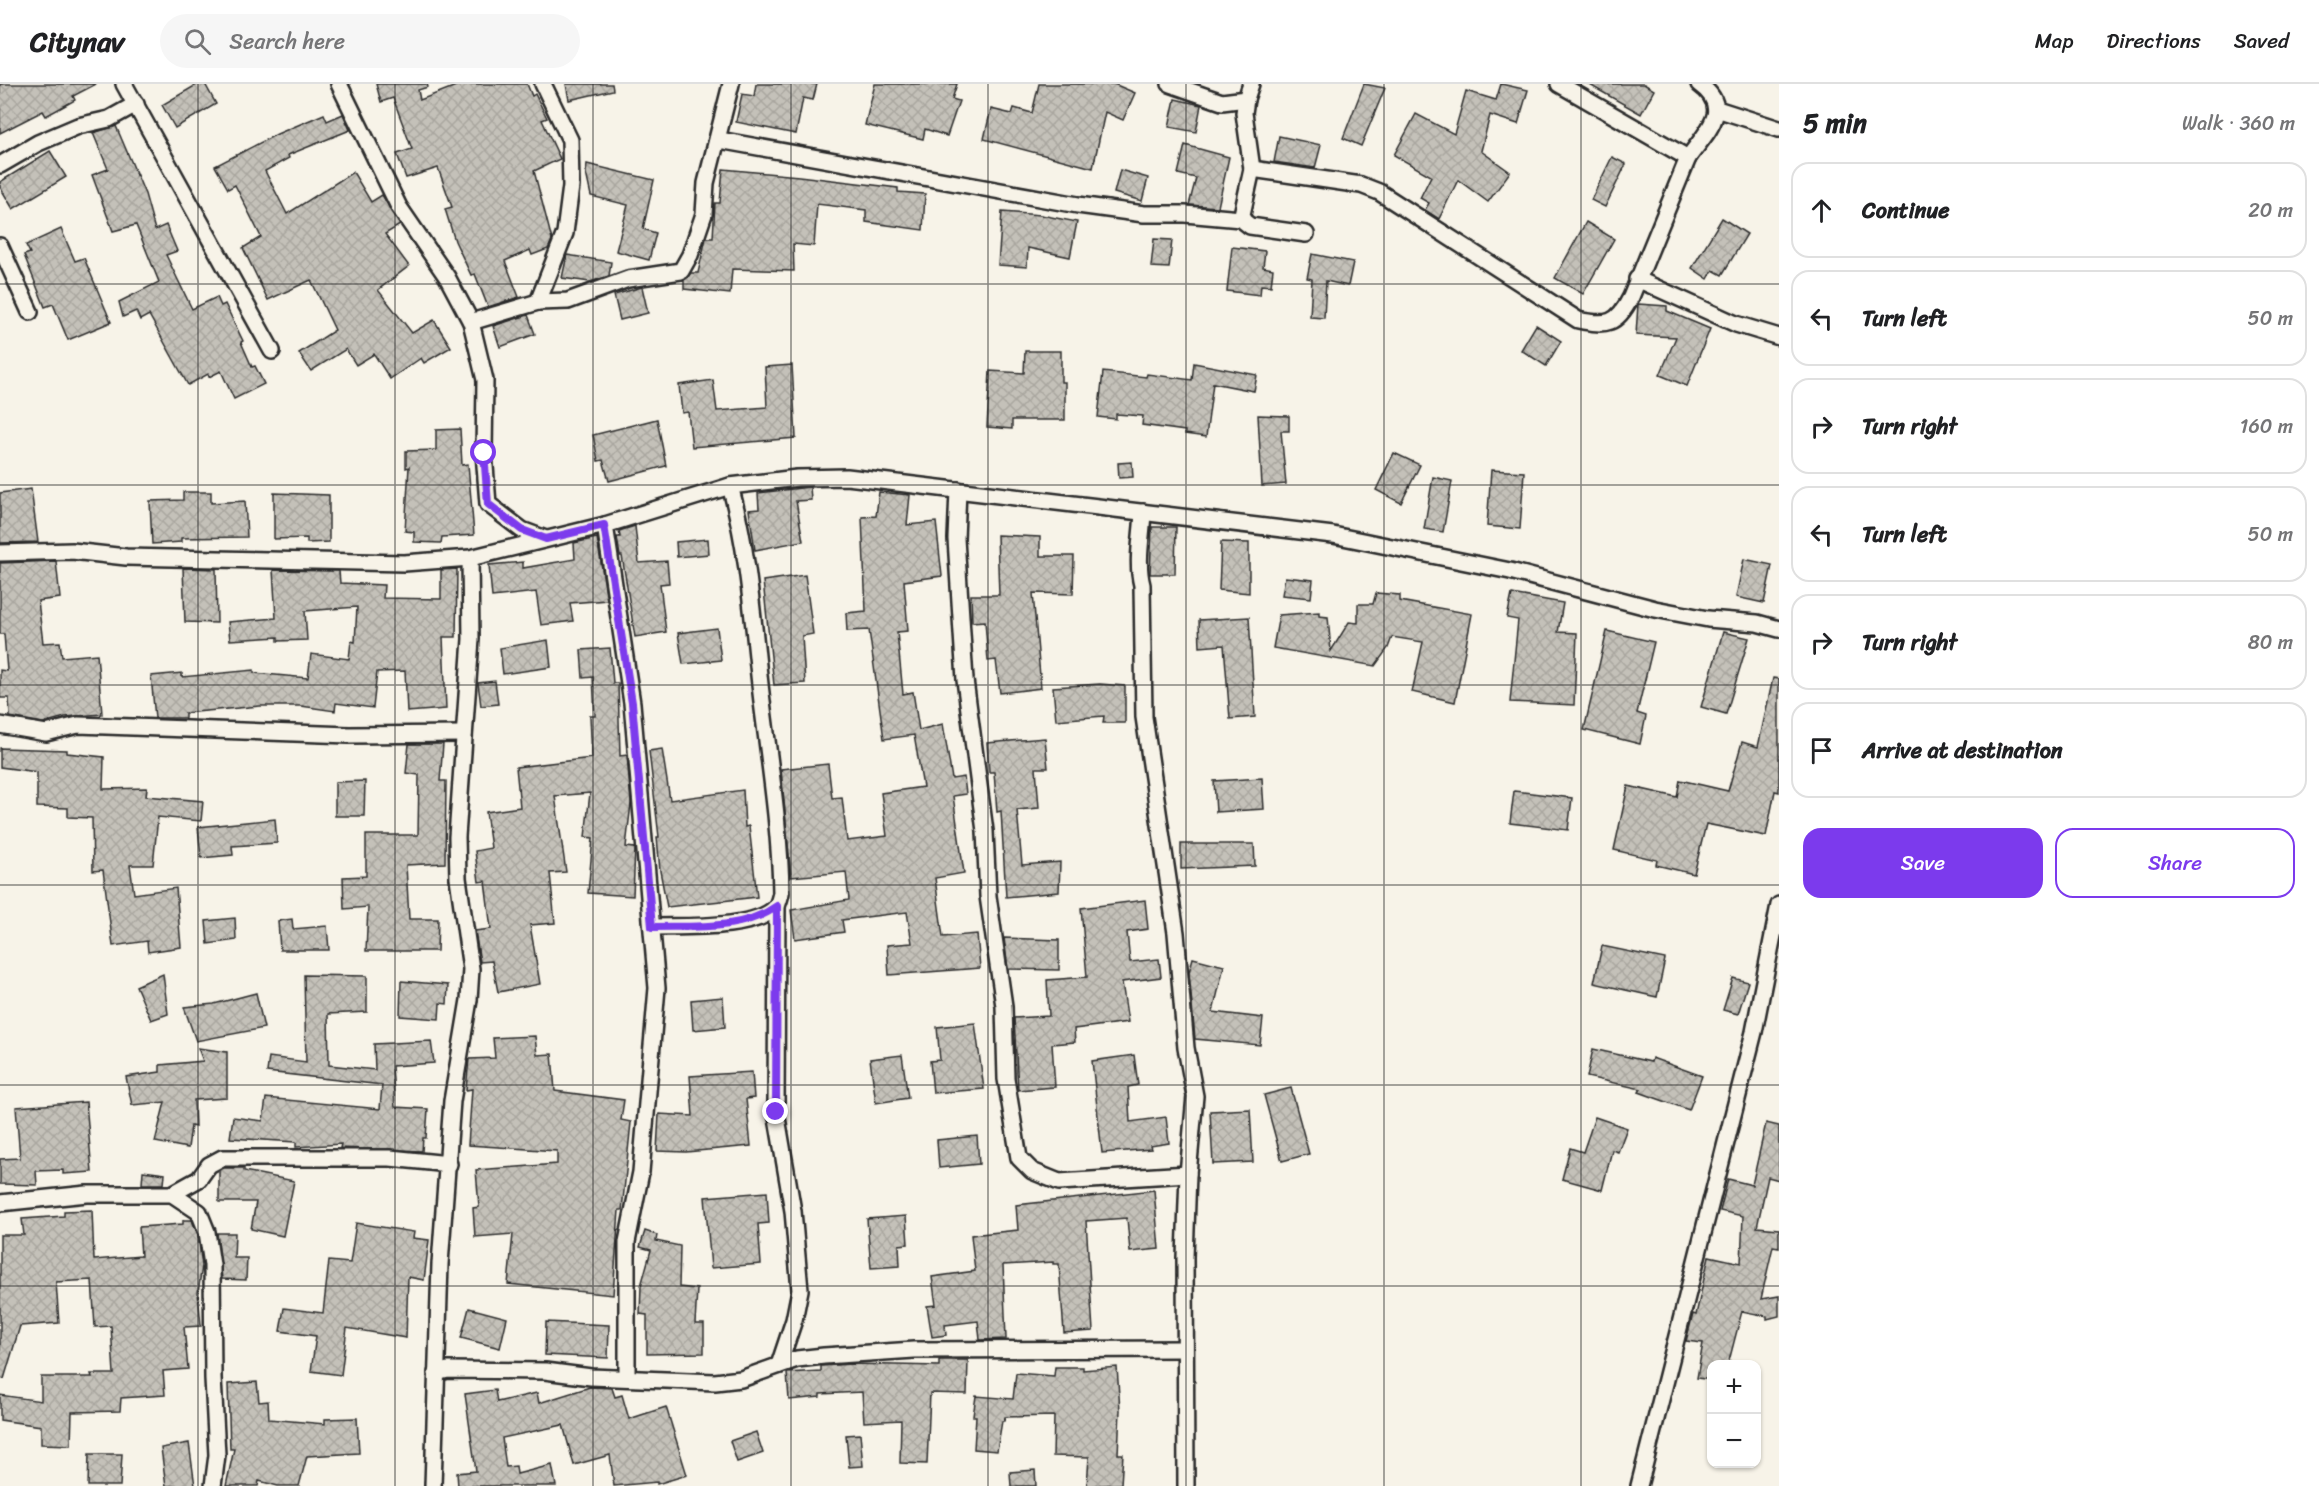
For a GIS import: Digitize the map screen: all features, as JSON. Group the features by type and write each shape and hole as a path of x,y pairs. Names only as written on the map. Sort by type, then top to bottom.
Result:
{"street":[{"path":"124,84 272,351"},
{"path":"339,84 399,207 447,277 471,322 485,380 484,453 488,504 522,530 546,539"},
{"path":"538,302 565,232 571,186 570,140 543,84"},
{"path":"471,322 538,302 568,301 628,279 681,271 690,255 704,214 706,183 719,140 731,84"},
{"path":"1170,84 1222,102 1246,99"},
{"path":"1242,219 1251,168 1244,113 1251,84"},
{"path":"1559,84 1688,158"},
{"path":"1251,168 1361,185 1379,192 1578,320 1600,324 1610,322 1623,312 1688,158 1716,118 1717,109 1714,99 1699,84"},
{"path":"0,165 38,143 78,126 109,118 136,104"},
{"path":"1717,109 1779,129"},
{"path":"719,140 1078,205 1144,214 1185,214 1242,219 1250,226 1306,234"},
{"path":"0,246 30,312"},
{"path":"1637,279 1736,324 1779,337"},
{"path":"0,553 72,551 126,557 404,563 470,558 604,525 730,486 797,478 847,477 1333,535 1510,571 1655,609 1708,619 1757,623 1779,629"},
{"path":"730,486 736,507 753,624 773,787 781,880 781,893 777,906 776,1112 793,1211 800,1290 794,1320 779,1365"},
{"path":"958,490 956,539 965,680 985,831 988,896 1004,1006 1006,1079 1019,1158 1032,1171 1059,1182 1188,1174"},
{"path":"1143,512 1142,555 1137,567 1142,585 1144,717 1176,933 1186,1048 1195,1096 1188,1174 1184,1349 1186,1486"},
{"path":"604,525 632,703 657,988 641,1172 627,1242 627,1377"},
{"path":"433,1486 452,1101 469,1000 471,969 458,878 458,826 471,639 470,558"},
{"path":"0,725 46,733 78,725 349,735 464,734"},
{"path":"1639,1486 1752,1044 1779,905"},
{"path":"652,927 723,925 763,916 777,906"},
{"path":"0,1203 87,1194 172,1194 199,1179 209,1166 222,1158 390,1158 449,1164"},
{"path":"172,1194 199,1212 204,1220 209,1243 217,1455 213,1486"},
{"path":"440,1368 545,1371 591,1377 714,1382 741,1379 797,1359 914,1350 1184,1349"}],"building":[{"path":"0,84 96,84 73,96 75,100 46,116 43,111 0,133"},
{"path":"198,84 205,84 216,104 175,128 162,105"},
{"path":"376,84 427,84 428,87 418,90 420,100 461,84 527,84 532,96 535,94 547,118 542,120 560,159 534,171 552,240 548,249 532,255 530,250 505,261 519,297 488,307 475,274 471,275 455,241 445,209 452,207 438,168 406,178 397,154 412,149 393,98 381,102"},
{"path":"566,84 612,84 613,90 569,100"},
{"path":"756,84 817,84 813,100 803,98 796,134 736,122 742,94 754,96"},
{"path":"875,84 957,84 952,99 959,101 947,136 925,129 923,139 865,125"},
{"path":"1039,84 1114,84 1135,93 1123,120 1105,112 1093,168 984,139 991,109 1012,114 1014,108 1032,113"},
{"path":"1364,84 1385,88 1361,146 1343,138"},
{"path":"1501,84 1528,90 1518,124 1490,115 1481,151 1510,172 1488,202 1458,180 1439,219 1425,210 1429,203 1420,198 1431,176 1394,155 1416,114 1454,134 1466,91 1496,100"},
{"path":"1588,84 1644,84 1654,90 1641,114"},
{"path":"1175,99 1201,105 1196,132 1169,127"},
{"path":"324,114 327,121 343,114 350,130 288,155 289,158 265,171 287,214 353,172 371,202 382,195 384,198 400,225 385,234 409,266 378,290 412,333 434,320 451,347 424,363 421,358 390,379 374,354 356,365 346,349 311,371 299,353 335,330 311,280 268,300 243,248 261,237 235,185 228,189 215,166 277,134"},
{"path":"116,126 145,194 155,230 166,225 177,251 166,255 192,309 217,297 221,306 225,304 243,341 241,342 252,367 255,366 264,384 234,399 221,371 209,377 208,374 188,385 149,315 140,320 136,311 123,317 119,302 159,282 136,225 113,231 92,175 108,169 93,133"},
{"path":"1279,136 1321,145 1315,168 1274,162"},
{"path":"1185,145 1229,157 1218,207 1189,205 1196,178 1178,174"},
{"path":"50,151 66,177 13,209 0,187 0,182"},
{"path":"1612,157 1626,164 1605,207 1591,200"},
{"path":"587,164 654,180 643,229 656,233 649,260 616,251 628,205 591,196 586,173"},
{"path":"723,169 898,188 898,192 925,194 923,230 866,222 866,210 817,204 814,246 793,244 794,271 732,269 730,294 684,289 684,280 691,273 698,273 706,238 713,238 715,203 720,203"},
{"path":"1120,170 1148,178 1142,201 1114,193"},
{"path":"1002,212 1041,215 1077,222 1070,257 1028,248 1027,267 998,265"},
{"path":"1722,218 1747,234 1722,275 1713,270 1708,279 1692,268"},
{"path":"1586,222 1614,239 1583,294 1555,278"},
{"path":"61,229 75,261 84,258 111,322 68,340 53,304 45,307 24,255 30,253 26,245"},
{"path":"1154,239 1172,240 1169,268 1151,267"},
{"path":"1232,247 1265,251 1263,267 1273,269 1271,286 1261,285 1260,295 1227,291"},
{"path":"1312,254 1353,262 1348,286 1326,281 1324,318 1310,317 1312,279 1307,278"},
{"path":"567,255 611,262 609,276 590,282 562,278"},
{"path":"642,287 648,313 620,320 614,295"},
{"path":"1638,304 1667,306 1667,311 1710,329 1687,386 1660,375 1676,337 1636,335"},
{"path":"528,315 535,334 500,347 493,326"},
{"path":"1536,325 1561,341 1546,366 1521,350"},
{"path":"1025,351 1061,351 1061,382 1065,382 1065,420 1012,420 1012,429 987,427 990,371 1024,373"},
{"path":"1194,363 1257,375 1254,391 1213,383 1206,437 1185,434 1185,431 1142,425 1143,416 1116,414 1116,419 1098,417 1103,372 1146,377 1147,374 1192,380"},
{"path":"792,365 796,438 692,447 688,412 682,413 679,385 713,380 717,411 767,407 765,367"},
{"path":"1258,415 1289,416 1289,431 1281,431 1286,484 1262,486"},
{"path":"657,419 666,466 609,481 603,460 598,461 593,435"},
{"path":"460,429 462,465 468,464 474,535 442,537 441,543 414,542 414,532 405,531 409,467 406,468 406,451 436,450 436,430"},
{"path":"1394,453 1420,465 1401,503 1376,490"},
{"path":"1132,462 1133,477 1119,478 1118,463"},
{"path":"1491,470 1524,472 1520,529 1487,526"},
{"path":"1433,477 1452,481 1443,532 1424,529"},
{"path":"810,487 811,500 796,501 803,541 755,550 749,510 759,509 758,493"},
{"path":"31,489 38,542 0,543 0,493"},
{"path":"183,492 211,492 211,503 245,501 247,537 181,538 181,542 152,544 150,501 183,500"},
{"path":"879,492 910,495 907,525 936,522 942,576 904,581 908,631 897,632 903,694 913,692 919,730 943,724 952,779 964,777 966,794 953,796 964,873 935,878 943,937 977,934 980,968 889,975 887,945 912,943 907,912 842,920 844,932 795,939 791,910 849,900 846,872 791,877 781,769 828,764 832,798 842,797 847,841 887,836 881,793 923,787 914,735 884,739 869,630 847,631 846,613 866,611 862,517 876,516"},
{"path":"274,493 329,495 329,542 307,543 307,538 274,539"},
{"path":"635,526 639,563 667,561 669,583 660,584 666,632 635,637 617,537 620,537 619,531"},
{"path":"1152,527 1176,527 1175,574 1150,574"},
{"path":"997,535 1040,537 1040,556 1074,556 1073,594 1033,593 1041,688 1000,693 996,660 988,661 985,621 972,622 971,595 999,595"},
{"path":"597,538 607,600 570,603 573,621 541,625 536,592 492,597 489,565 523,562 523,568 575,559 574,543"},
{"path":"708,539 709,554 677,557 676,542"},
{"path":"1221,542 1249,543 1249,593 1219,590"},
{"path":"1744,559 1772,565 1764,603 1736,597"},
{"path":"56,561 60,598 38,601 43,643 60,642 62,657 97,654 102,714 65,717 43,723 10,717 9,698 0,698 0,670 7,671 4,634 0,634 0,563"},
{"path":"183,568 216,569 217,623 185,622"},
{"path":"457,569 456,637 443,637 446,709 407,712 405,671 377,672 373,708 336,703 335,711 301,706 260,706 185,713 185,718 155,718 151,676 182,673 182,677 254,670 254,673 308,678 311,654 349,659 351,641 355,642 357,607 305,611 307,640 278,641 278,637 230,640 228,622 276,618 273,570 339,571 340,583 384,585 383,598 441,599 441,570"},
{"path":"805,575 813,634 802,636 805,683 774,685 763,581"},
{"path":"1285,577 1313,580 1311,598 1282,595"},
{"path":"1376,593 1400,595 1400,601 1472,614 1455,702 1412,692 1423,642 1392,637 1388,648 1375,666 1273,648 1279,615 1319,612 1319,616 1328,617 1331,651 1349,622 1358,623 1358,604 1373,604"},
{"path":"1512,594 1563,603 1558,632 1577,633 1574,705 1510,702 1518,620 1507,618"},
{"path":"1249,617 1255,717 1230,719 1224,645 1200,647 1199,620"},
{"path":"717,628 721,660 683,664 678,633"},
{"path":"1607,631 1654,642 1637,713 1646,716 1640,744 1584,730"},
{"path":"1723,632 1749,638 1726,714 1701,707"},
{"path":"548,640 551,667 503,674 500,648"},
{"path":"610,648 613,683 618,683 620,756 627,755 631,803 626,847 635,848 633,896 588,893 593,838 585,837 590,793 555,796 566,872 550,873 555,923 530,925 540,984 498,992 492,961 480,962 475,931 491,929 485,881 479,882 475,851 491,848 486,812 520,807 516,767 592,758 590,716 595,716 593,677 583,678 581,650"},
{"path":"1773,678 1779,679 1779,792 1775,791 1766,836 1706,824 1694,874 1656,865 1657,860 1614,850 1628,786 1677,797 1680,780 1728,791 1742,742 1758,747"},
{"path":"495,681 498,704 481,706 478,683"},
{"path":"1100,684 1125,686 1125,723 1103,723 1104,716 1056,720 1053,687"},
{"path":"1045,738 1048,768 1036,768 1039,808 1017,810 1022,865 1060,862 1059,892 1006,897 1001,811 997,812 994,772 989,772 987,743"},
{"path":"409,744 443,744 440,781 446,781 445,863 406,865 409,919 438,919 437,951 366,951 368,907 344,909 343,877 366,876 366,835 418,835 419,775 406,773"},
{"path":"0,748 67,750 67,753 104,757 103,789 147,788 146,796 203,801 201,821 158,817 153,865 130,865 134,894 176,888 181,947 148,952 147,941 113,946 103,870 93,871 92,818 68,817 68,808 37,807 37,772 0,767"},
{"path":"662,749 670,800 743,790 745,827 749,826 757,897 667,907 660,871 657,837 659,837 649,751"},
{"path":"1262,778 1264,809 1216,812 1214,781"},
{"path":"365,781 364,816 335,816 335,782"},
{"path":"1514,791 1572,798 1568,830 1510,823"},
{"path":"275,819 277,843 232,846 233,855 201,858 198,827"},
{"path":"1181,844 1254,844 1255,866 1181,869"},
{"path":"1145,900 1148,929 1127,932 1130,962 1159,959 1161,977 1122,982 1128,1022 1074,1029 1075,1042 1052,1044 1055,1087 1018,1090 1014,1018 1049,1016 1047,980 1087,977 1081,908"},
{"path":"235,918 236,940 208,944 206,921"},
{"path":"292,919 293,929 327,926 329,950 280,950 278,921"},
{"path":"1004,938 1059,940 1059,970 1008,969"},
{"path":"1602,946 1665,959 1657,997 1594,983"},
{"path":"1193,958 1224,966 1213,1012 1263,1018 1260,1045 1195,1039 1189,972"},
{"path":"163,974 168,1014 151,1020 136,986"},
{"path":"304,975 367,976 367,1012 328,1014 329,1065 375,1070 374,1044 431,1041 434,1063 392,1066 395,1107 428,1109 426,1138 423,1138 422,1151 340,1148 341,1144 296,1147 296,1142 230,1138 233,1117 263,1121 266,1098 380,1109 382,1085 267,1072 269,1057 306,1062"},
{"path":"1733,978 1748,982 1738,1014 1723,1010"},
{"path":"401,981 448,985 447,1004 440,1003 439,1019 400,1016"},
{"path":"256,993 264,1028 196,1041 184,1007 214,1004"},
{"path":"723,997 725,1027 693,1030 691,1000"},
{"path":"975,1023 984,1089 933,1093 930,1061 940,1060 937,1027"},
{"path":"535,1036 537,1055 552,1054 555,1091 624,1100 621,1120 631,1122 622,1210 619,1210 613,1295 508,1284 513,1234 475,1237 473,1208 479,1207 476,1170 557,1164 557,1151 468,1145 472,1089 466,1090 469,1059 495,1058 493,1038"},
{"path":"198,1048 227,1052 227,1098 194,1100 195,1127 191,1126 188,1148 155,1142 165,1102 132,1105 126,1077 160,1072 160,1065 203,1061"},
{"path":"1593,1049 1651,1062 1652,1058 1702,1076 1689,1110 1639,1092 1641,1089 1587,1077"},
{"path":"902,1055 908,1098 876,1103 870,1059"},
{"path":"1134,1055 1138,1085 1128,1087 1130,1122 1166,1117 1169,1143 1150,1146 1151,1149 1102,1153 1092,1061"},
{"path":"752,1072 754,1098 746,1099 751,1146 686,1152 657,1151 659,1114 693,1116 690,1076"},
{"path":"1291,1088 1309,1154 1282,1161 1264,1095"},
{"path":"86,1102 92,1172 63,1174 63,1170 36,1171 37,1185 0,1184 0,1159 20,1158 16,1107"},
{"path":"1250,1109 1253,1162 1213,1164 1210,1111"},
{"path":"1595,1117 1627,1128 1618,1152 1612,1150 1602,1190 1562,1179 1570,1148 1583,1152"},
{"path":"1766,1123 1779,1126 1779,1180 1768,1177 1757,1227 1779,1229 1779,1247 1773,1246 1761,1299 1779,1296 1779,1316 1767,1319 1767,1316 1742,1311 1729,1360 1707,1360 1707,1379 1697,1378 1703,1343 1686,1341 1693,1314 1696,1315 1709,1256 1741,1263 1743,1216 1720,1211 1728,1179 1752,1185"},
{"path":"977,1136 979,1164 939,1168 937,1140"},
{"path":"244,1168 244,1171 294,1181 283,1236 251,1229 256,1202 219,1202 219,1170"},
{"path":"143,1171 165,1174 164,1184 142,1184"},
{"path":"1154,1190 1159,1249 1130,1252 1127,1218 1086,1221 1093,1331 1064,1333 1059,1264 1053,1264 1053,1262 1003,1265 1006,1339 980,1340 978,1321 945,1325 946,1335 932,1337 927,1306 936,1305 932,1277 975,1271 971,1235 1018,1230 1016,1205"},
{"path":"767,1192 769,1223 758,1224 761,1264 711,1268 705,1197"},
{"path":"92,1210 94,1260 141,1256 139,1227 183,1224 183,1220 192,1220 198,1235 202,1266 198,1293 201,1326 184,1327 188,1369 163,1371 165,1395 121,1398 120,1411 72,1412 71,1445 41,1444 41,1426 0,1420 0,1395 41,1401 41,1377 92,1377 91,1374 114,1374 111,1326 95,1327 92,1280 56,1282 59,1323 20,1326 4,1379 0,1378 0,1235 24,1235 22,1219 64,1216 64,1211"},
{"path":"906,1216 908,1244 899,1245 900,1266 871,1268 867,1219"},
{"path":"356,1223 414,1232 413,1238 429,1240 424,1280 408,1277 406,1338 347,1328 341,1375 311,1371 316,1336 280,1331 284,1308 323,1313 329,1261 350,1263"},
{"path":"645,1231 657,1235 656,1241 680,1246 679,1287 697,1289 695,1324 704,1324 704,1353 647,1354 647,1315 640,1314 641,1286 651,1250 640,1247"},
{"path":"217,1233 235,1233 234,1258 247,1258 246,1280 222,1279"},
{"path":"469,1308 507,1318 500,1348 461,1338"},
{"path":"546,1322 609,1325 608,1358 545,1355"},
{"path":"939,1360 968,1360 967,1394 930,1393 927,1464 900,1463 901,1420 864,1422 862,1392 820,1394 820,1397 789,1400 787,1373 821,1371 821,1366 851,1364 939,1366"},
{"path":"1055,1367 1083,1367 1083,1370 1117,1367 1120,1410 1118,1454 1123,1454 1121,1484 1087,1486 1089,1457 1053,1456 1054,1416 1005,1417 1002,1421 997,1451 974,1449 976,1416 973,1416 976,1396 1013,1399 1016,1373 1054,1376"},
{"path":"257,1382 259,1402 268,1401 269,1419 325,1424 325,1419 357,1418 359,1453 307,1456 299,1486 278,1486 259,1481 258,1486 226,1486 234,1449 230,1449 228,1384"},
{"path":"590,1387 612,1388 615,1397 622,1395 629,1419 666,1407 687,1475 657,1484 657,1482 614,1486 610,1455 574,1465 563,1425 502,1438 506,1467 516,1466 517,1474 552,1465 556,1486 458,1486 457,1473 476,1471 465,1394 495,1390 497,1402 537,1393 539,1403"},
{"path":"756,1432 763,1453 737,1462 730,1441"},
{"path":"860,1434 863,1466 849,1467 846,1435"},
{"path":"189,1443 195,1486 166,1486 161,1448"},
{"path":"89,1454 122,1454 120,1486 88,1486"},
{"path":"1035,1470 1036,1486 1011,1486 1010,1472"}],"route":[{"path":"484,453 488,504 522,530 546,539 604,525 612,560 622,653 632,703 652,927 723,925 763,916 777,906 776,1112"}]}
